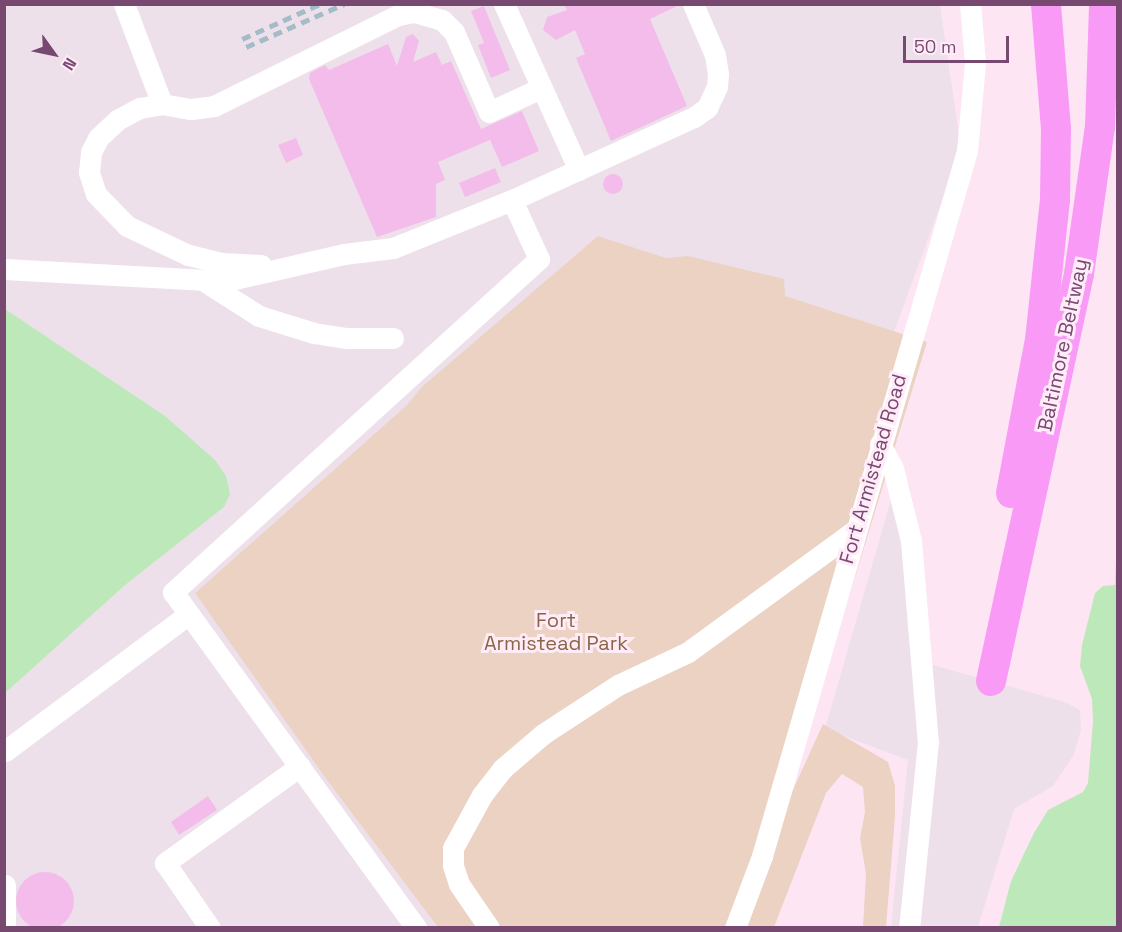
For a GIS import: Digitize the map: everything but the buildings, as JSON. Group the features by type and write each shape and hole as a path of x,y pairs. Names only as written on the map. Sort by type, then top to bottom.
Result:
{"highway":[{"name":"Baltimore Beltway","path":"1047,16 1056,129 1049,264 982,679 1079,274 1100,127 1104,12"}],"street":[{"path":"124,4 162,104"},
{"path":"504,4 579,170"},
{"path":"4,269 226,281 393,248 512,200 694,117 714,98 718,74 715,55 693,4"},
{"name":"Fort Armistead Road","path":"735,927 762,856 967,151 975,63 970,4"},
{"path":"291,267 221,263 188,255 127,226 107,209 96,194 89,172 91,152 98,138 117,120 140,108 162,104 191,108 214,106 398,15 414,12 442,20 454,32 489,112 541,88"},
{"path":"416,927 173,592 539,259 512,200"},
{"path":"203,281 260,316 285,324 347,338 393,338"},
{"path":"880,444 893,468 911,541 928,742 909,927"},
{"path":"489,927 459,884 453,865 453,848 477,804 502,770 543,734 618,685 688,652 855,530"},
{"path":"5,752 189,614"},
{"path":"210,927 165,863 300,766"},
{"path":"5,885 5,927"}],"shaded area":[{"path":"5,5 940,5 961,149 894,332 598,236 195,593 438,927 5,928"},
{"path":"5,309 165,416 215,460 226,476 230,494 224,507 125,585 5,693"},
{"path":"909,484 922,546 929,664 1065,702 1080,710 1081,731 1073,756 1053,786 1014,809 978,927 891,927 908,760 825,729 894,489"},
{"path":"1117,536 1117,927 999,927 1011,881 1048,810 1083,792 1088,783 1093,721 1092,699 1080,666 1082,645 1095,593 1103,586 1115,585"}],"green space":[{"name":"Fort Armistead Park","path":"598,236 666,258 688,256 784,279 785,296 927,342 767,864 792,792 823,724 888,762 895,786 895,816 886,927 863,927 866,874 860,838 865,812 863,787 842,774 826,793 774,927 438,927 327,780 195,593 406,406 423,386"}],"railway":[{"path":"242,39 320,4"},
{"path":"246,47 344,4"}]}
